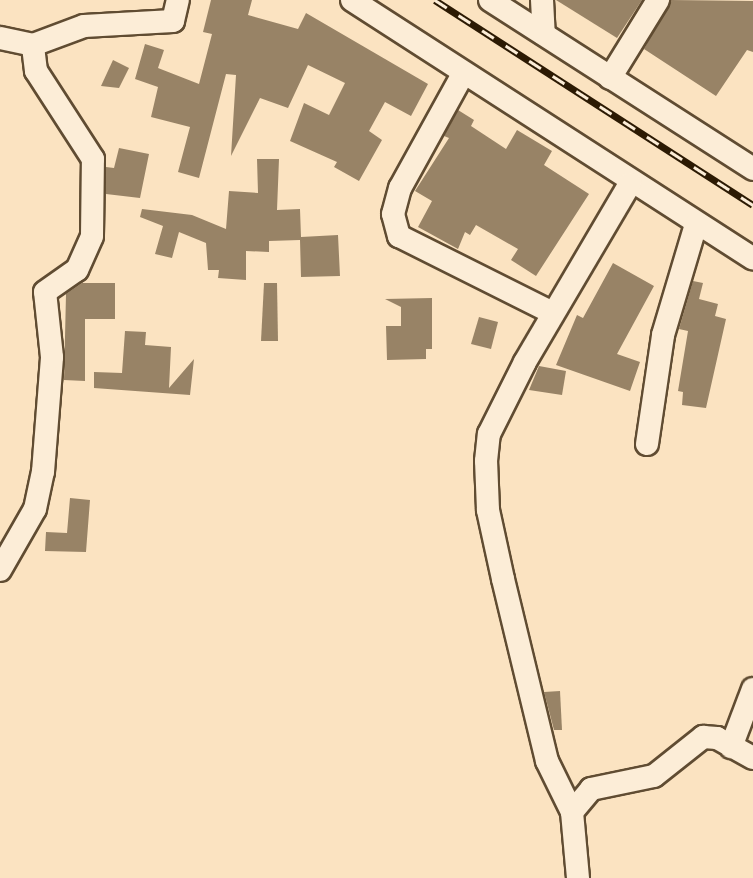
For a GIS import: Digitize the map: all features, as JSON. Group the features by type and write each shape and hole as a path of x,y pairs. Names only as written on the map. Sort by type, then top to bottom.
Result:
{"street":[{"path":"0,39 33,45 84,26 174,21 178,0"},
{"path":"352,0 630,184 753,258"},
{"path":"490,0 753,169"},
{"path":"542,0 544,34"},
{"path":"610,78 658,0"},
{"path":"0,570 35,509 43,472 52,357 45,291 77,270 93,225 93,159 36,71 33,45"},
{"path":"463,75 400,188 393,214 399,236 553,313"},
{"path":"578,878 572,812 547,761 488,510 486,461 489,434 553,313 630,184"},
{"path":"647,444 663,335 696,224"},
{"path":"731,747 753,689"},
{"path":"572,812 591,789 654,776 703,737 753,758"}],"building":[{"path":"211,0 252,0 248,15 298,29 306,13 428,84 411,116 385,102 369,131 382,140 359,181 334,167 337,162 290,141 304,103 329,115 345,83 308,65 288,108 260,98 231,156 236,75 226,74 199,178 178,172 190,127 151,117 158,87 135,79 145,44 164,50 158,68 199,84 212,34 203,32"},
{"path":"556,0 642,0 617,38"},
{"path":"671,0 753,1 753,52 747,50 716,96 644,49"},
{"path":"113,60 129,68 119,88 101,86"},
{"path":"458,110 474,120 471,126 506,149 517,130 552,151 544,165 589,194 536,276 511,260 518,249 476,225 470,235 465,232 458,249 418,227 432,201 415,191 449,138 444,136"},
{"path":"119,148 149,154 140,198 106,194 106,167 114,168"},
{"path":"257,159 279,159 277,210 300,209 301,237 338,235 340,276 301,277 300,240 269,241 269,252 246,251 246,280 218,278 219,270 208,270 206,243 179,232 172,258 155,254 163,226 140,217 142,209 192,215 226,229 229,191 258,193"},
{"path":"613,263 654,286 617,354 640,362 630,391 556,365 577,315 583,318"},
{"path":"693,281 703,283 699,299 718,304 715,316 726,319 706,408 682,405 683,392 678,391 688,331 679,329"},
{"path":"82,283 115,283 115,319 85,319 85,381 64,380 66,294"},
{"path":"264,283 277,283 278,341 261,341"},
{"path":"432,298 432,349 426,349 426,359 387,360 386,326 401,326 401,307 385,299"},
{"path":"479,317 498,322 491,349 471,344"},
{"path":"125,331 146,332 145,345 171,347 169,388 194,359 190,395 94,388 94,372 122,373"},
{"path":"539,366 566,371 562,395 529,390"},
{"path":"70,498 90,500 86,552 45,551 46,532 67,533"},
{"path":"560,691 562,730 554,730 544,692"}],"railway":[{"path":"435,0 753,205"}]}
